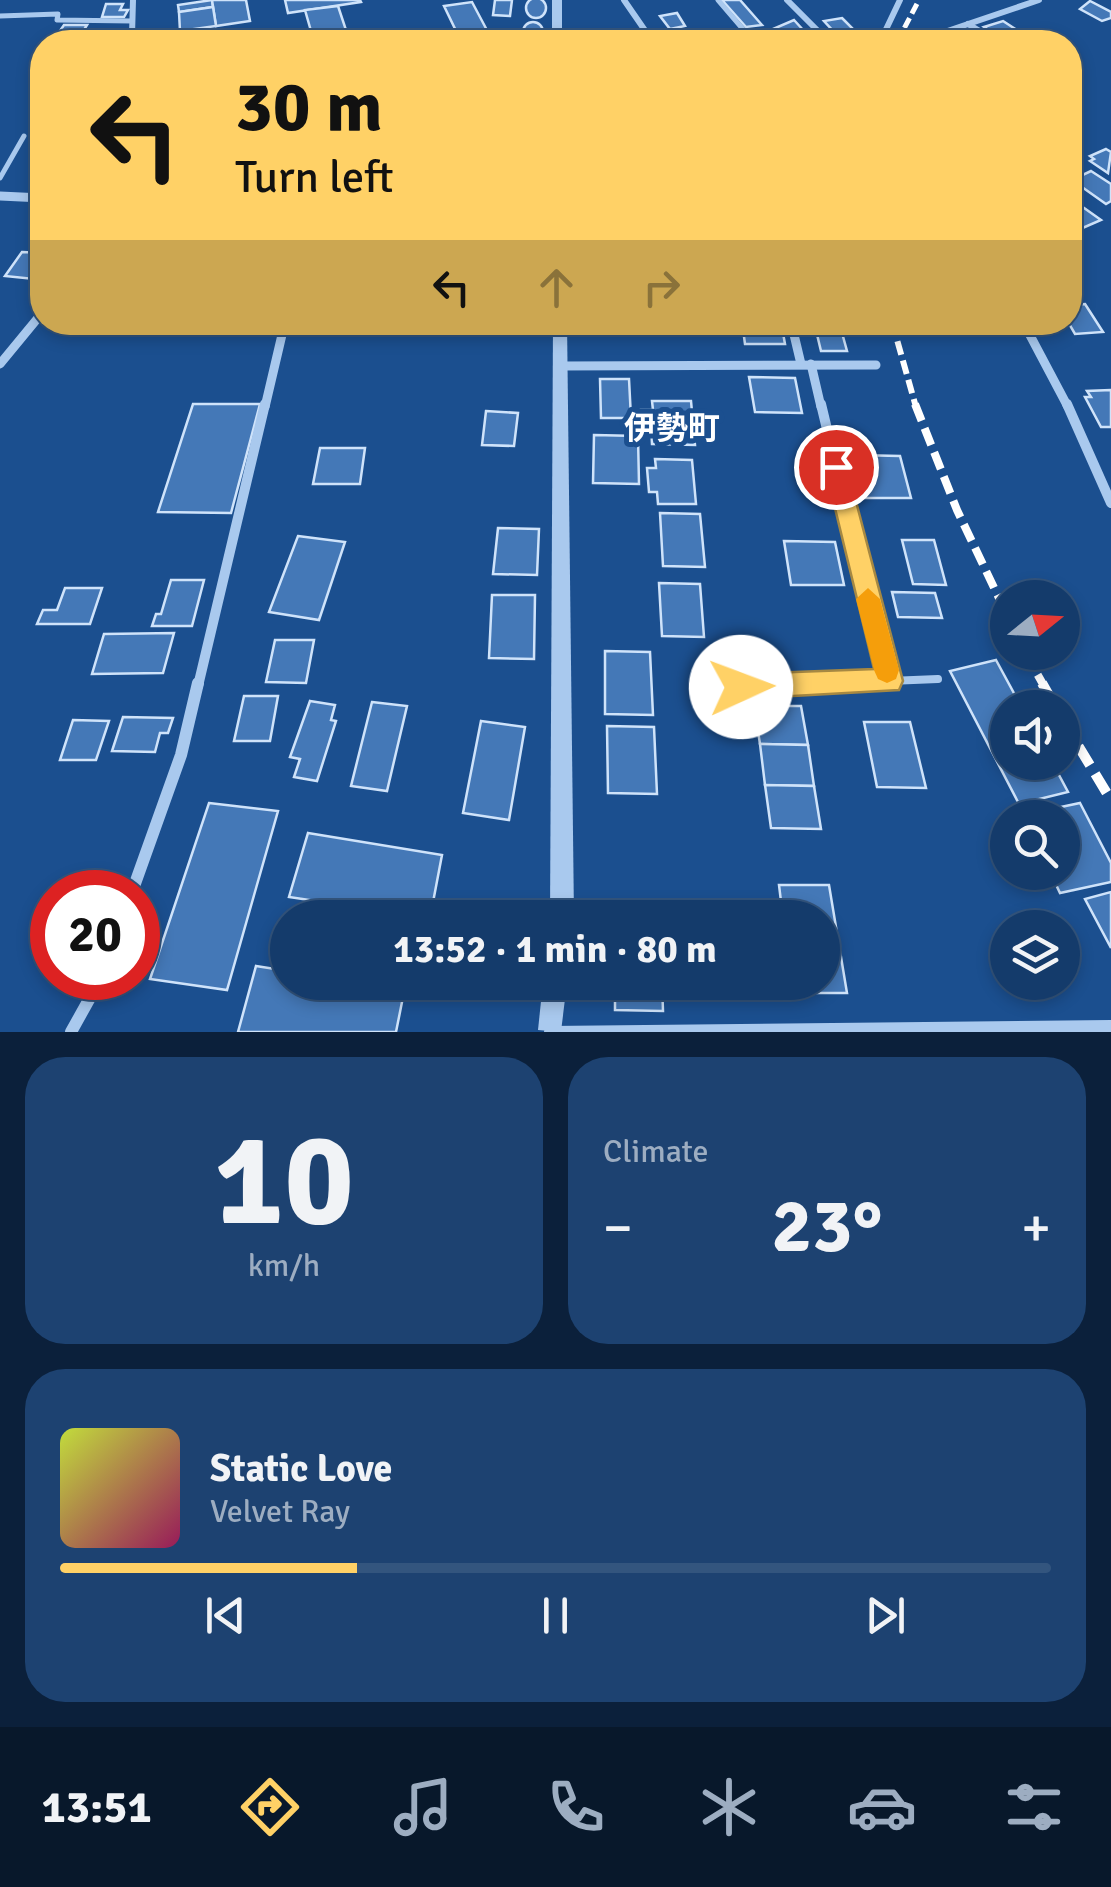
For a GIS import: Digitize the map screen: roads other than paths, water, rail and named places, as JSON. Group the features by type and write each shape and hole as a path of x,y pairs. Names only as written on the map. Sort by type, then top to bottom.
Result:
{"street":[{"path":"132,30 133,0"},
{"path":"556,30 557,0"},
{"path":"624,0 645,30"},
{"path":"787,0 817,30"},
{"path":"886,30 900,0"},
{"path":"950,30 1039,0"},
{"path":"968,24 978,30"},
{"path":"0,196 30,197"},
{"path":"0,364 30,328"},
{"path":"140,870 181,755 282,335"},
{"path":"560,335 562,900"},
{"path":"796,335 878,638"},
{"path":"1031,335 1050,365 1111,503"},
{"path":"561,366 876,364"},
{"path":"71,1032 89,1000"},
{"path":"553,1000 550,1031 1111,1026"}],"lane":[{"path":"718,0 744,30"},
{"path":"1017,0 1025,5"},
{"path":"0,17 58,14 57,20 132,21"},
{"path":"0,178 24,136"},
{"path":"878,638 890,681"},
{"path":"741,687 938,679"}],"railway":[{"path":"903,30 919,0"},
{"path":"896,335 916,405"},
{"path":"916,405 957,510 990,580"},
{"path":"1035,670 1044,686"},
{"path":"1042,683 1046,690"},
{"path":"1080,749 1111,800"}],"district":[{"name":"伊勢町","path":"672,428"}]}
